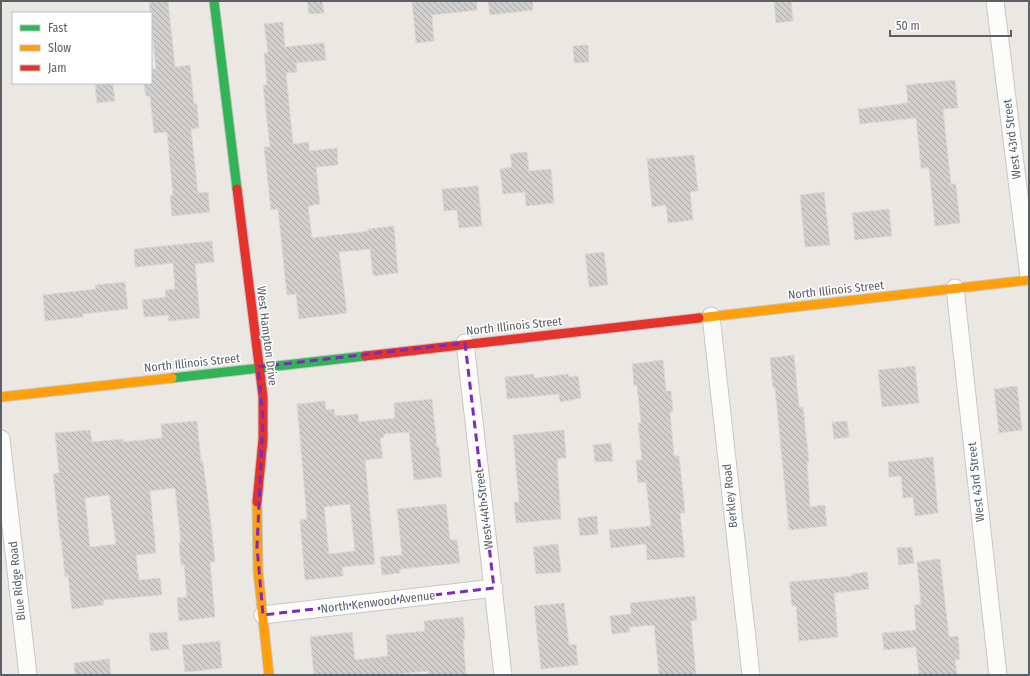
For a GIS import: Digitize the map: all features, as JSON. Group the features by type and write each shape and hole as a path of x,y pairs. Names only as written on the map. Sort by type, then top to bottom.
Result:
{"street":[{"name":"West Hampton Drive","path":"214,1 258,367 263,397 257,510 257,547 269,675"},
{"name":"West 43rd Street","path":"995,1 1029,277"},
{"name":"North Illinois Street","path":"1,397 1029,280"},
{"name":"West 43rd Street","path":"955,288 998,675"},
{"name":"Berkley Road","path":"711,316 751,675"},
{"name":"West 44th Street","path":"465,343 503,675"},
{"name":"Blue Ridge Road","path":"1,439 28,675"},
{"name":"North Kenwood Avenue","path":"263,615 494,588"}],"highlighted area":[{"path":"465,343 494,588 263,615 257,547 263,419 258,367"}],"building":[{"path":"149,1 168,1 175,67 190,65 194,104 197,104 199,128 191,129 198,193 208,192 210,212 172,216 170,196 173,195 167,132 154,133 150,96 146,96 144,84 152,84 152,69 156,69 152,30 152,12 150,12"},
{"path":"307,1 322,1 324,13 309,14"},
{"path":"412,1 477,1 477,10 432,15 434,41 416,43"},
{"path":"488,1 533,1 533,10 490,15"},
{"path":"774,1 791,1 793,21 776,23"},
{"path":"283,22 285,47 324,43 326,60 296,63 297,72 286,73 293,144 309,142 309,151 337,148 338,165 316,167 320,204 308,206 312,238 369,231 368,229 394,226 398,273 373,276 370,249 339,252 347,313 299,319 296,294 287,295 278,209 271,210 264,147 270,147 263,85 267,85 264,53 268,53 264,24"},
{"path":"588,45 589,62 574,63 573,46"},
{"path":"955,80 958,108 943,109 951,184 956,184 960,223 935,226 929,168 921,168 916,118 860,124 858,109 908,103 906,85"},
{"path":"113,84 115,101 97,103 95,85"},
{"path":"527,152 529,171 551,169 554,203 526,206 525,192 503,194 500,169 512,167 510,154"},
{"path":"694,155 698,191 690,192 693,220 668,223 666,205 652,207 647,159"},
{"path":"478,186 482,226 459,228 457,210 444,211 442,189"},
{"path":"824,192 830,245 805,247 800,195"},
{"path":"889,209 892,236 855,240 852,213"},
{"path":"212,241 214,262 195,264 200,318 169,321 168,315 144,317 142,300 166,297 165,290 175,289 173,263 135,267 134,249"},
{"path":"604,252 608,285 589,287 585,254"},
{"path":"125,282 128,309 82,314 83,317 45,321 43,295 96,289 95,285"},
{"path":"794,355 799,407 803,407 809,462 807,462 810,507 825,505 827,526 789,530 775,388 773,388 770,358"},
{"path":"663,360 666,391 671,391 673,412 670,412 674,456 679,456 685,513 680,513 685,557 647,560 646,544 611,548 609,530 651,526 646,482 638,483 636,460 642,460 638,423 641,423 637,385 634,385 632,364"},
{"path":"915,366 919,403 882,407 878,370"},
{"path":"534,374 534,378 568,374 569,377 578,376 581,398 560,402 559,394 507,399 505,377"},
{"path":"1017,386 1022,430 999,433 994,389"},
{"path":"432,399 442,477 414,480 409,432 384,434 384,437 380,438 383,458 365,460 375,564 342,567 343,576 305,580 300,520 307,519 297,404 325,401 326,410 334,409 335,416 358,414 359,422 395,418 394,403","holes":["350,504 355,551 329,554 324,507"]},
{"path":"197,421 215,562 210,562 215,617 179,621 177,598 187,597 184,565 181,565 179,543 181,543 175,488 150,491 156,553 136,555 139,580 160,578 162,595 103,600 104,605 72,609 68,576 65,576 53,474 59,473 55,433 90,430 92,442 123,439 123,442 162,438 161,424","holes":["109,495 116,544 90,547 85,498"]},
{"path":"847,421 849,437 834,439 832,422"},
{"path":"564,430 566,458 557,459 561,519 516,523 514,502 519,502 513,435"},
{"path":"611,443 613,461 595,462 593,445"},
{"path":"933,457 938,513 915,516 913,497 903,498 901,476 889,477 888,462"},
{"path":"446,504 450,540 457,540 460,563 400,569 400,573 382,575 380,557 402,555 397,509"},
{"path":"597,516 598,534 580,536 578,518"},
{"path":"558,544 561,572 536,574 533,547"},
{"path":"912,547 914,563 899,565 897,548"},
{"path":"940,559 949,637 958,636 960,659 955,660 957,675 919,675 916,647 884,650 882,633 916,630 914,605 921,604 917,562"},
{"path":"867,572 869,589 834,593 838,637 799,641 796,606 792,606 789,582 852,576 852,574"},
{"path":"695,596 697,620 691,621 696,675 659,675 654,625 629,627 630,632 612,634 610,616 631,614 630,603"},
{"path":"564,603 569,645 576,644 578,665 541,669 534,606"},
{"path":"463,617 466,675 429,675 428,671 392,675 314,675 310,637 352,632 355,660 388,656 386,635 425,631 424,621"},
{"path":"167,632 169,649 151,651 149,633"},
{"path":"220,641 222,668 185,672 182,645"},
{"path":"109,659 111,675 75,675 74,663"}],"traffic: fast":[{"path":"214,1 237,189"},
{"path":"172,378 365,356"}],"traffic: slow":[{"path":"699,318 1029,280"},
{"path":"1,397 172,378"},
{"path":"257,502 258,571 269,675"}],"traffic: jam":[{"path":"237,189 263,397 263,439 257,502"},
{"path":"365,356 699,318"}]}
